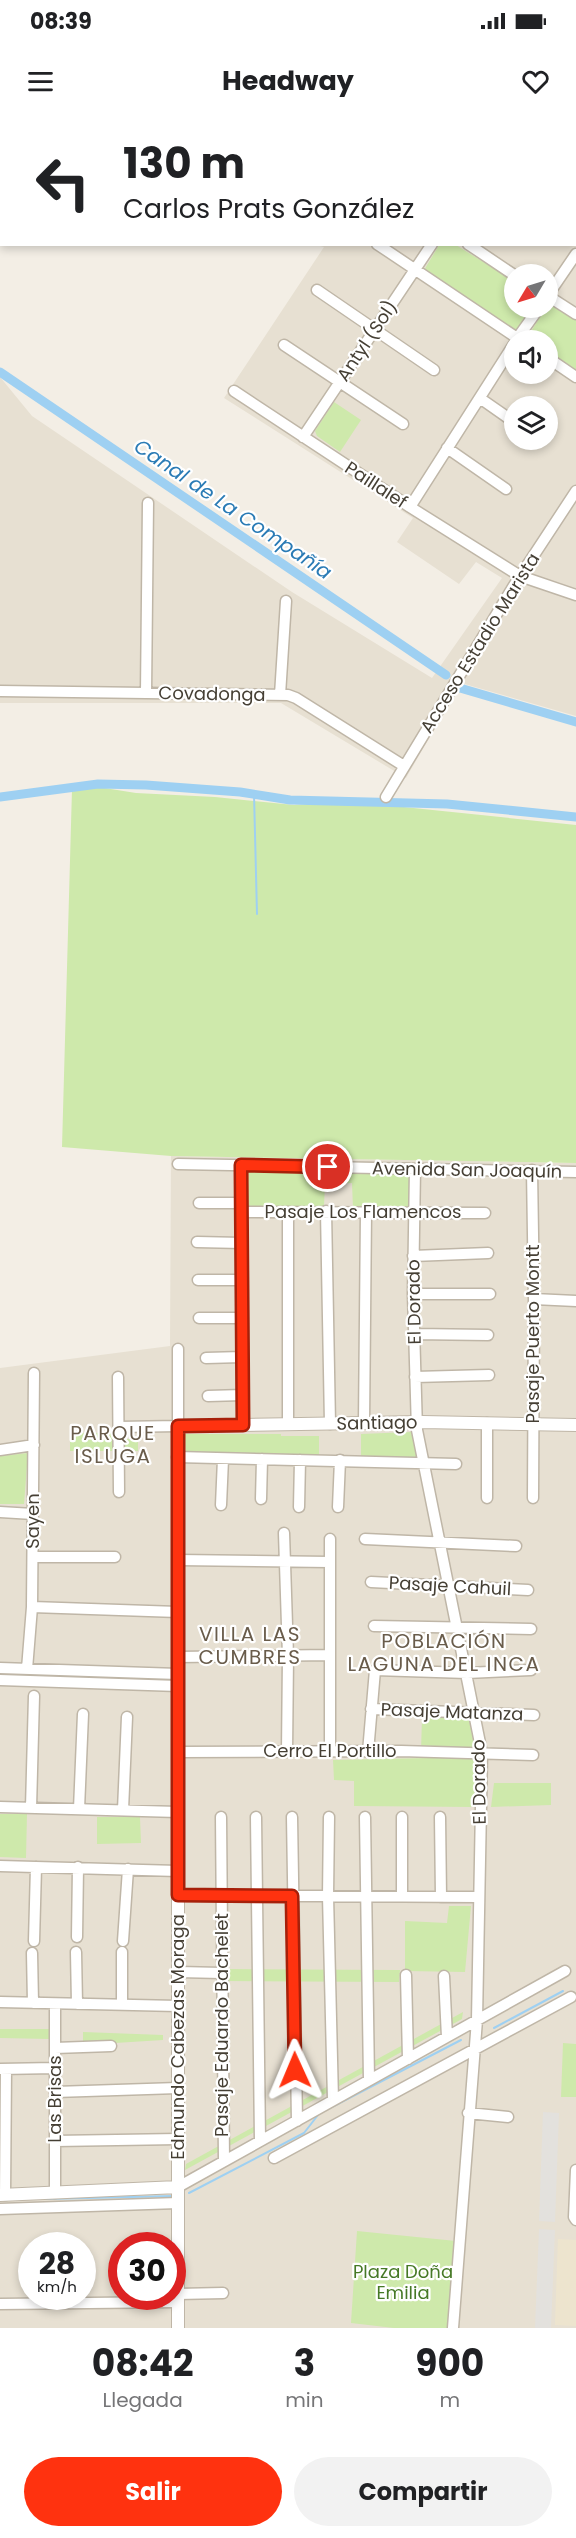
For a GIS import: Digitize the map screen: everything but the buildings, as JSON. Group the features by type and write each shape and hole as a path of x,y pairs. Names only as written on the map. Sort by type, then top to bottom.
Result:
{"street":[{"path":"380,246 504,332"},
{"name":"Antyl (Sol)","path":"303,437 431,246"},
{"path":"471,246 504,268"},
{"path":"558,280 576,254"},
{"path":"317,290 434,370"},
{"path":"558,302 576,314"},
{"path":"284,345 403,424"},
{"path":"410,507 504,361"},
{"path":"558,365 576,377"},
{"name":"Paillalef","path":"234,391 410,507 520,576 576,595"},
{"path":"478,401 484,401 504,415"},
{"path":"447,448 506,489"},
{"name":"Acceso Estadio Marista","path":"386,797 520,576 576,491"},
{"path":"146,693 148,503"},
{"path":"280,695 286,601"},
{"name":"Covadonga","path":"0,690 280,695 297,698 405,766"},
{"name":"Avenida San Joaquín","path":"178,1164 576,1172"},
{"path":"241,1165 243,1425"},
{"name":"El Dorado","path":"415,1169 413,1294 417,1422 423,1464 482,1753 477,1897 477,2020 453,2328"},
{"name":"Pasaje Puerto Montt","path":"532,1170 533,1498"},
{"name":"Pasaje Los Flamencos","path":"199,1203 288,1212 485,1212"},
{"path":"326,1211 330,1424"},
{"path":"288,1212 288,1424"},
{"path":"364,1423 366,1212"},
{"path":"197,1242 242,1243"},
{"path":"413,1256 488,1253"},
{"path":"198,1280 242,1281"},
{"path":"413,1294 490,1294"},
{"path":"534,1299 576,1301"},
{"path":"199,1318 242,1318"},
{"path":"414,1334 488,1335"},
{"name":"Edmundo Cabezas Moraga","path":"178,1349 178,2232"},
{"path":"206,1358 242,1358"},
{"name":"Sayen","path":"27,1669 32,1607 34,1373"},
{"path":"415,1377 489,1375"},
{"path":"118,1377 119,1492"},
{"path":"208,1396 243,1395"},
{"name":"Santiago","path":"178,1426 417,1422 576,1425"},
{"path":"487,1423 487,1498"},
{"path":"119,1427 178,1426"},
{"path":"0,1450 34,1445"},
{"path":"177,1457 456,1464"},
{"path":"221,1505 223,1459"},
{"path":"261,1499 262,1459"},
{"path":"299,1507 300,1460"},
{"path":"339,1507 340,1460"},
{"path":"0,1512 33,1514"},
{"path":"284,1533 288,1656 287,1752"},
{"path":"330,1539 330,1752"},
{"path":"364,1539 516,1546"},
{"path":"33,1557 115,1557"},
{"path":"178,1560 329,1562"},
{"name":"Pasaje Cahuil","path":"371,1582 528,1590"},
{"path":"32,1607 178,1612"},
{"path":"374,1626 531,1629"},
{"path":"178,1657 330,1655"},
{"path":"0,1668 178,1680"},
{"path":"368,1752 375,1670 467,1673 531,1670"},
{"path":"0,1680 178,1680"},
{"path":"31,1808 34,1696"},
{"name":"Pasaje Matanza","path":"371,1709 534,1715"},
{"path":"79,1809 83,1714"},
{"path":"123,1810 127,1718"},
{"name":"Cerro El Portillo","path":"178,1752 533,1755"},
{"path":"0,1807 178,1812"},
{"name":"Pasaje Eduardo Bachelet","path":"221,1817 224,2162"},
{"path":"256,1817 260,2141"},
{"path":"292,1817 297,2121"},
{"path":"329,1817 328,1896 333,2100"},
{"path":"365,1817 369,2080"},
{"path":"402,1817 402,1896"},
{"path":"440,1817 441,1897"},
{"path":"0,1866 178,1871"},
{"path":"33,1941 36,1867"},
{"path":"77,1937 78,1867"},
{"path":"122,2005 128,1869"},
{"path":"178,1895 477,1897"},
{"path":"76,1952 77,2004"},
{"path":"32,1953 33,2003"},
{"path":"55,2068 3,2069 3,2195 178,2187 565,1971"},
{"path":"179,1972 221,1973"},
{"path":"406,1975 408,2059"},
{"path":"444,1976 447,2037"},
{"path":"274,2158 571,1997"},
{"path":"0,2002 178,2006"},
{"name":"Las Brisas","path":"55,2005 55,2193"},
{"path":"55,2048 111,2046"},
{"path":"55,2092 178,2088"},
{"path":"468,2114 508,2117"},
{"path":"55,2141 178,2139"},
{"path":"576,2170 574,2217 576,2220"},
{"path":"0,2209 178,2203"},
{"path":"186,2297 223,2294"},
{"path":"0,2304 108,2300"},
{"name":"Edmundo Cabezas Moraga","path":"178,2310 178,2328"}],"shaded area":[{"path":"320,246 576,246 576,716 461,683 406,778 281,703 0,703 0,377 32,416 292,592 432,678 502,578 476,562 459,584 397,542 413,518 224,398 324,247"},
{"path":"171,1156 576,1163 576,2328 0,2328 0,1368 170,1346"},
{"path":"543,2112 559,2113 555,2222 539,2221"},
{"path":"539,2229 555,2230 551,2328 535,2328"},
{"path":"558,2239 576,2240 576,2326 555,2325"}],"green space":[{"path":"438,246 458,246 504,275 504,318 526,318 518,330 511,330 423,272"},
{"path":"558,308 576,319 576,370 558,358 558,330 532,330 539,318 558,318"},
{"path":"334,402 361,420 340,452 317,436 315,431"},
{"path":"98,787 136,793 215,797 294,805 360,801 576,825 576,1163 171,1156 62,1147 72,789"},
{"path":"245,1167 411,1172 411,1209 353,1209 352,1183 325,1184 324,1206 246,1208"},
{"path":"411,1432 418,1463 361,1461 361,1434"},
{"path":"70,1433 113,1433 113,1439 138,1439 138,1451 70,1451"},
{"path":"185,1434 319,1436 319,1459 186,1458"},
{"path":"28,1453 24,1504 0,1504 0,1456"},
{"path":"422,1717 469,1719 475,1751 421,1751"},
{"path":"477,1757 474,1807 354,1806 354,1781 334,1780 333,1760"},
{"path":"494,1783 551,1783 551,1805 491,1807"},
{"path":"0,1814 27,1814 26,1858 0,1857"},
{"path":"97,1817 140,1817 141,1843 97,1844"},
{"path":"449,1906 471,1906 465,1972 405,1971 405,1921 447,1923"},
{"path":"225,1969 400,1970 399,1982 225,1981"},
{"path":"463,2012 462,2019 185,2170 186,2164"},
{"path":"0,2029 51,2029 49,2039 0,2038"},
{"path":"83,2032 163,2035 163,2040 83,2045"},
{"path":"563,2043 576,2044 576,2097 561,2097"},
{"name":"Plaza Doña Emilia","path":"357,2231 456,2241 450,2328 394,2328 351,2323"}],"waterway":[{"name":"Canal de La Compañía","path":"0,372 446,675"},
{"name":"Canal de La Compañía","path":"460,688 576,722"},
{"path":"0,797 98,784 146,785 240,792 290,800 447,804 576,817"},
{"path":"254,794 257,914"},
{"path":"494,2028 563,1991"},
{"path":"328,2109 461,2040"},
{"path":"189,2193 304,2133 318,2115"},
{"path":"42,2199 174,2196"}],"district":[{"name":"PARQUE ISLUGA","path":"113,1444"},
{"name":"VILLA LAS CUMBRES","path":"250,1646"},
{"name":"POBLACIÓN LAGUNA DEL INCA","path":"444,1652"}],"route":[{"path":"295,2070 292,1896 178,1895 178,1426 243,1425 241,1165 328,1167"}]}
